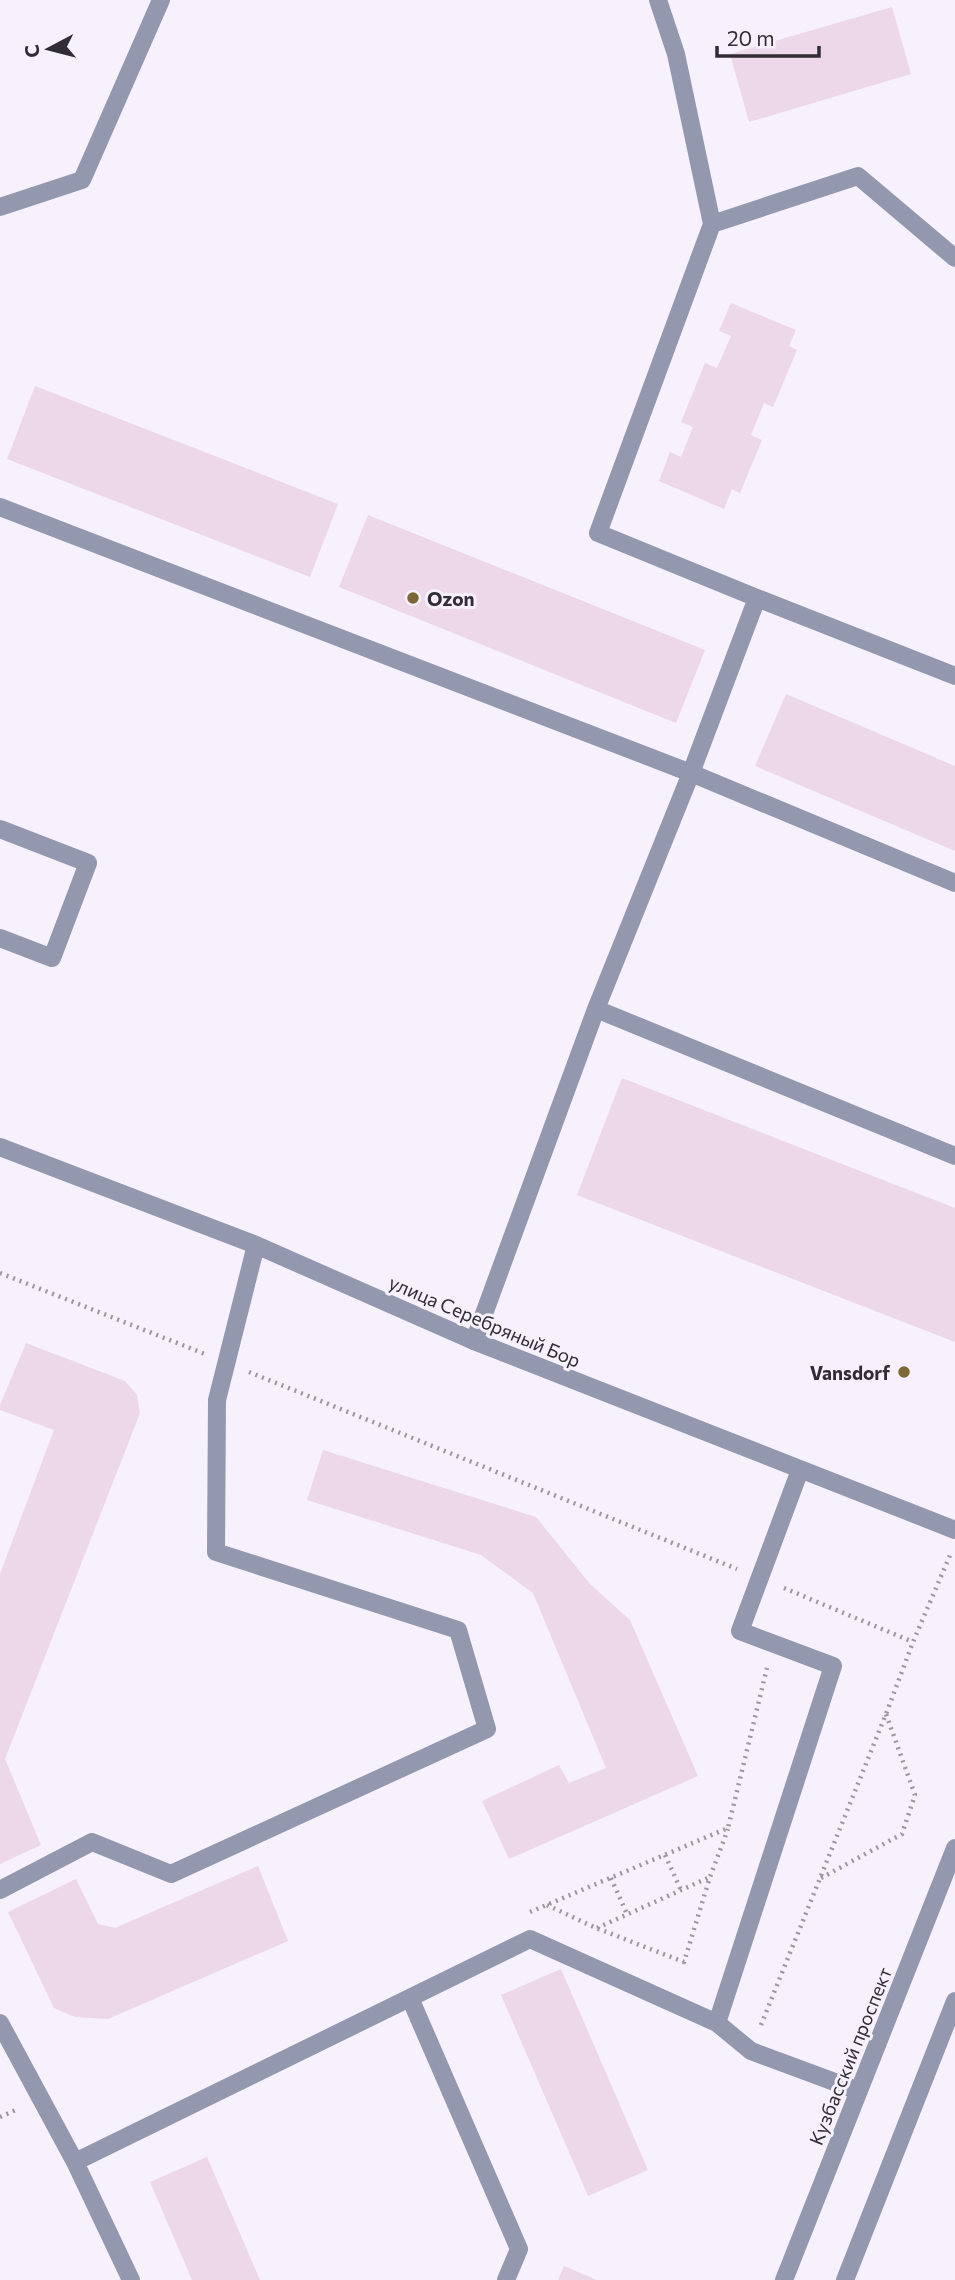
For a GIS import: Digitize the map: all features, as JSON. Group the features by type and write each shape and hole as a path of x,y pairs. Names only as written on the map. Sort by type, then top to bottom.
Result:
{"street":[{"path":"0,207 82,180 161,0"},
{"path":"659,0 676,54 712,225 598,533 955,676"},
{"path":"712,225 858,176 955,258"},
{"path":"0,507 691,773 955,883"},
{"path":"474,1341 596,1009 691,773 757,598"},
{"path":"0,830 88,863 52,958 0,938"},
{"path":"596,1009 955,1156"},
{"name":"улица Серебряный Бор","path":"0,1147 256,1245 474,1341 955,1530"},
{"path":"0,1890 92,1842 172,1874 488,1728 458,1630 216,1552 217,1400 256,1245"},
{"path":"717,2023 833,1666 740,1631 800,1471"},
{"name":"Кузбасский проспект","path":"785,2280 955,1847"},
{"path":"75,2162 530,1939 717,2023 751,2051 859,2091"},
{"path":"410,1998 519,2249 506,2280"},
{"path":"845,2280 955,2001"},
{"path":"0,2023 75,2162 131,2280"}],"path":[{"path":"0,1273 912,1642"},
{"path":"751,2051 886,1714 912,1642 955,1542"},
{"path":"547,1905 596,1928 684,1962 728,1828 773,1644"},
{"path":"820,1878 902,1834 915,1794 886,1714"},
{"path":"530,1939 517,1917 728,1828"},
{"path":"665,1855 681,1890"},
{"path":"596,1928 710,1877"},
{"path":"611,1878 627,1914"}],"building":[{"path":"892,7 911,74 749,122 730,54"},
{"path":"731,303 796,330 789,346 797,350 773,407 764,403 751,435 762,440 740,493 732,489 724,509 659,481 670,452 681,457 693,427 681,422 705,363 717,368 731,336 719,331"},
{"path":"35,386 338,504 310,577 7,459"},
{"path":"368,515 705,650 676,723 339,587"},
{"path":"786,694 955,766 955,851 755,766"},
{"path":"622,1078 955,1208 955,1342 577,1195"},
{"path":"26,1343 125,1381 137,1395 140,1413 5,1759 41,1845 0,1864 0,1574 54,1430 0,1410"},
{"path":"323,1450 536,1517 590,1584 630,1620 698,1776 509,1859 482,1801 559,1765 569,1783 606,1768 533,1593 481,1555 307,1500"},
{"path":"258,1866 288,1941 108,2019 75,2017 54,2008 8,1912 76,1879 98,1924 115,1928"},
{"path":"561,1969 648,2170 588,2196 501,1995"},
{"path":"207,2157 260,2280 192,2280 150,2182"},
{"path":"564,2266 597,2280 558,2280"}],"place":[{"name":"Ozon","path":"413,598"},
{"name":"Vansdorf","path":"904,1372"}]}
